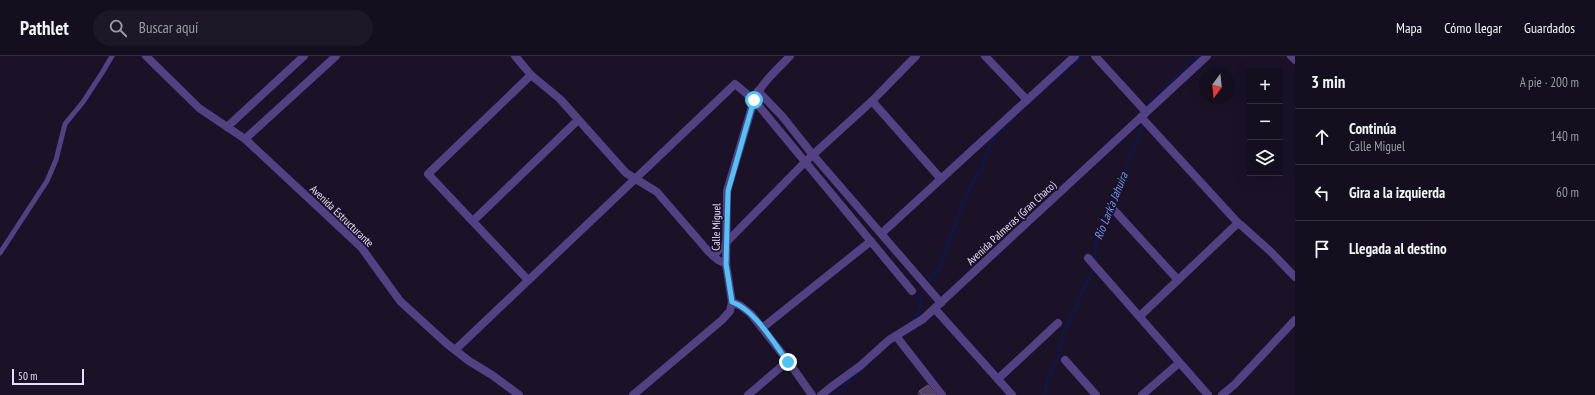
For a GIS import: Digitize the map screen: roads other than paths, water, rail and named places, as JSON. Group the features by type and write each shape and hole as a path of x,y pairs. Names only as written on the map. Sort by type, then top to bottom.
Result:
{"street":[{"name":"Avenida Estructurante","path":"146,56 199,108 246,139 361,247 400,301 455,350 519,395"},
{"path":"227,127 304,56"},
{"path":"246,139 336,56"},
{"path":"515,56 531,75 560,100 626,172 634,179 657,192 713,256 726,264"},
{"name":"Calle Miguel","path":"732,302 726,264 728,191 754,100 758,91 766,80 790,56"},
{"path":"713,256 813,154 872,101 916,56"},
{"path":"985,56 1027,100"},
{"path":"882,233 1075,56"},
{"path":"1095,56 1143,115 1238,223 1270,251 1295,277"},
{"name":"Avenida Palmeras (Gran Chaco)","path":"821,395 831,386 860,366 889,340 923,319 1207,56"},
{"path":"1291,56 1295,60"},
{"path":"528,280 428,174 531,75"},
{"path":"455,350 734,84 754,100 912,291"},
{"path":"758,91 782,116 941,303"},
{"path":"872,101 941,179"},
{"path":"473,222 578,120"},
{"path":"1114,210 1178,280"},
{"path":"1140,316 1238,223"},
{"path":"762,328 871,241"},
{"path":"1088,258 1208,395"},
{"path":"633,395 722,320 730,311 732,302 746,309 812,395"},
{"path":"934,309 1012,395"},
{"path":"1222,395 1235,384 1295,320"},
{"path":"998,379 1058,324"},
{"path":"896,336 942,395"},
{"path":"1065,360 1096,395"},
{"path":"748,395 788,362"},
{"path":"1142,395 1179,363"}],"lane":[{"path":"0,253 47,181 56,160 65,124 83,102 112,56"}],"waterway":[{"name":"Río Lark’a Jahuira","path":"1023,108 1082,56"},
{"name":"Río Lark’a Jahuira","path":"1149,108 1150,102 1198,56"},
{"name":"Río Lark’a Jahuira","path":"930,280 940,267 963,203 974,180 982,168 984,158 996,135 1012,119"},
{"name":"Río Lark’a Jahuira","path":"1044,395 1047,380 1060,353 1063,334 1093,269 1096,241 1144,123"},
{"name":"Río Lark’a Jahuira","path":"912,322 919,311 923,291"},
{"name":"Río Lark’a Jahuira","path":"836,395 845,384 867,365"}]}
